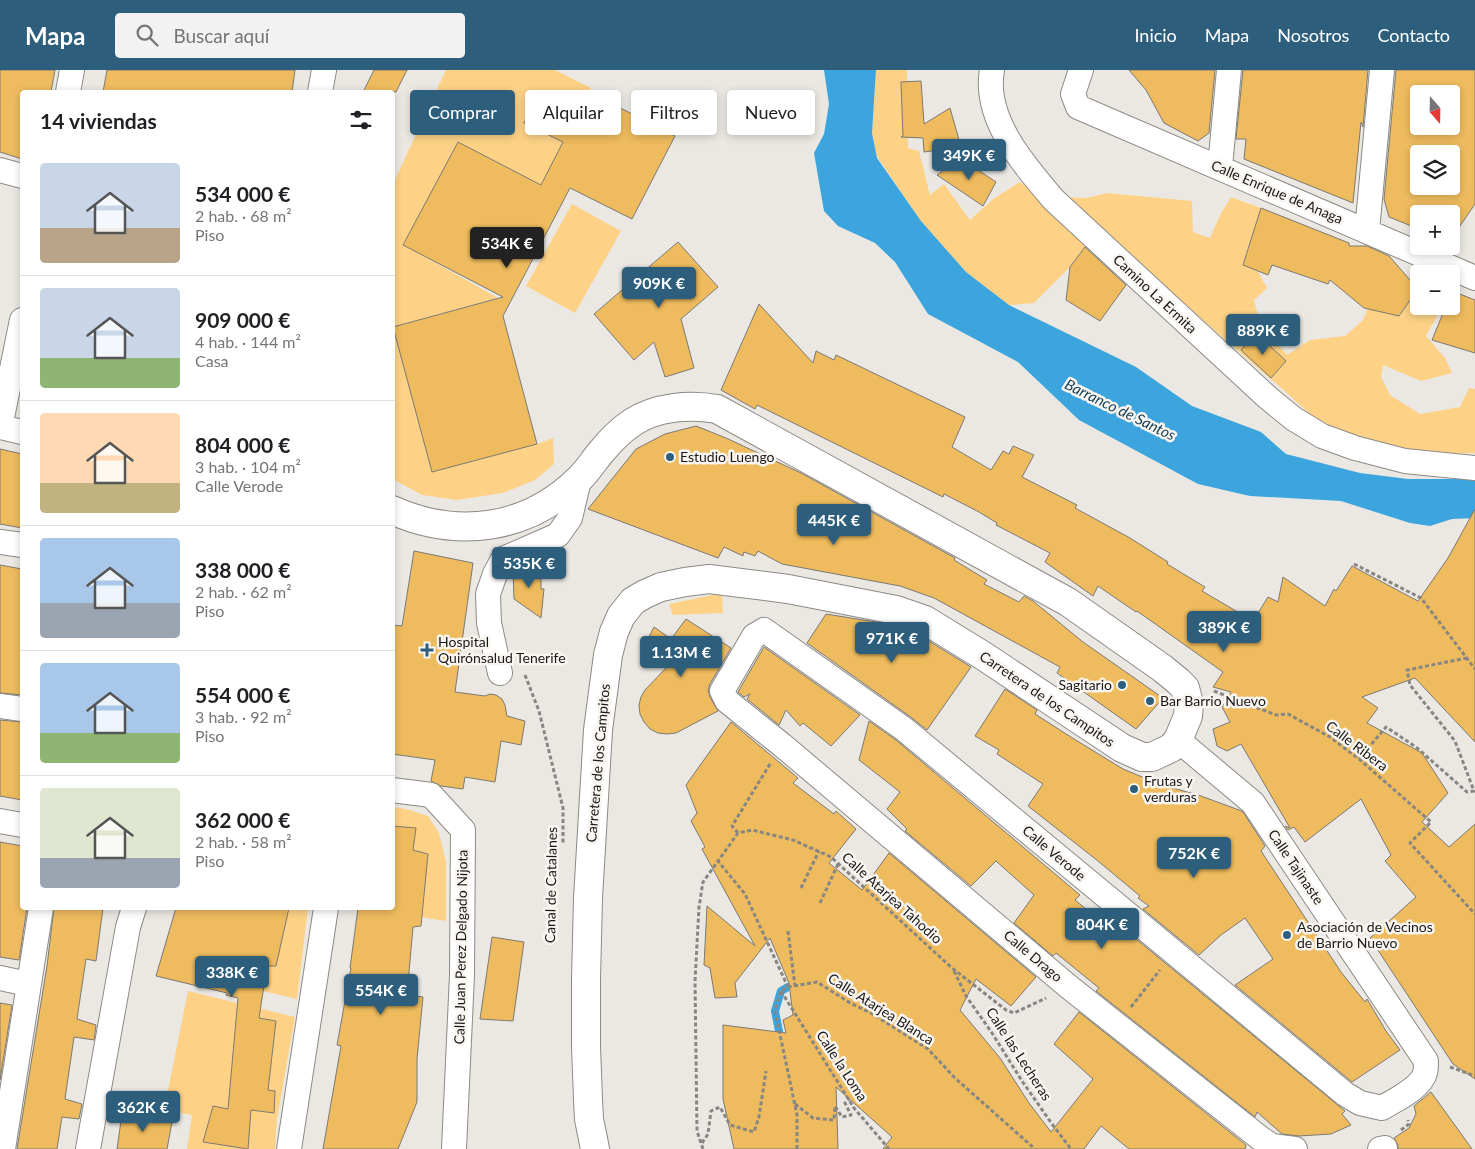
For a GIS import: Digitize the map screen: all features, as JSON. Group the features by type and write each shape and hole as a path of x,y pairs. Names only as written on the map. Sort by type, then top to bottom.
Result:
{"main road":[{"path":"395,511 423,522 448,525 476,527 513,520 554,501 579,480 619,432 634,422 653,413 673,408 700,406 717,409 1068,602 1162,668 1185,688 1188,716 1178,740"},
{"name":"Carretera de los Campitos","path":"595,1149 589,1119 586,1000 588,898 598,730 608,655 614,632 632,602 661,587 709,579 788,589 896,610 925,620 1133,754 1142,757 1152,757 1171,748 1178,740"}],"street":[{"path":"68,90 72,70"},
{"path":"320,90 324,70"},
{"name":"Camino La Ermita","path":"992,70 990,79 994,105 1002,129 1037,180 1054,200 1274,403 1294,419 1322,436 1355,448 1404,461 1475,468"},
{"name":"Calle Enrique de Anaga","path":"1081,70 1073,94 1078,107 1475,278"},
{"path":"1220,167 1229,70"},
{"path":"1367,231 1382,70"},
{"path":"0,170 20,175"},
{"path":"20,330 0,427 20,432"},
{"path":"500,673 489,623 488,594 495,574 503,559 558,535 570,518 579,480"},
{"path":"0,542 20,545"},
{"name":"Calle Drago","path":"764,630 754,636 722,691 727,701 1070,987 1260,1138 1272,1146 1295,1149"},
{"name":"Calle Verode","path":"764,630 904,729 1345,1094 1360,1104"},
{"path":"0,706 20,709"},
{"name":"Calle Tajinaste","path":"1178,740 1253,803 1426,1061 1426,1073 1420,1083 1403,1095 1382,1108 1360,1104"},
{"name":"Calle Juan Perez Delgado Nijota","path":"395,790 431,795 463,830 462,975 454,1149"},
{"path":"0,821 20,825"},
{"path":"3,1149 41,910"},
{"path":"88,1149 128,927 133,910"},
{"path":"289,1149 326,910"},
{"path":"0,978 28,984"}],"path":[{"path":"1354,564 1421,598 1475,669"},
{"path":"1359,759 1386,727 1416,747 1467,792 1474,791 1455,741 1410,685 1407,670 1467,658"},
{"name":"Canal de Catalanes","path":"524,675 539,711 563,808 563,847"},
{"name":"Calle Ribera","path":"1185,688 1208,688 1276,715 1288,714 1330,736 1431,822 1410,843 1475,914"},
{"path":"703,1149 697,1131 695,980 699,907 703,882 738,833 732,826 782,745"},
{"name":"Calle Atarjea Tahodio","path":"738,833 752,830 793,840 831,857 952,968 1006,1010 1014,1013 1070,987"},
{"path":"801,888 818,851"},
{"path":"717,860 745,894 788,987"},
{"path":"820,903 838,864"},
{"path":"788,931 795,986"},
{"path":"1117,1025 1174,953"},
{"name":"Calle las Lecheras","path":"952,968 966,996 1022,1081 1071,1149"},
{"name":"Calle Atarjea Blanca","path":"782,991 788,987 817,982 852,1004 871,1013 928,1049 955,1078 1035,1149"},
{"path":"782,991 775,1012 797,1115 797,1149"},
{"name":"Calle la Loma","path":"782,991 854,1108 889,1149"},
{"path":"701,1144 708,1134 711,1111 720,1107 730,1125 754,1132 759,1117 766,1071"},
{"path":"794,1104 813,1118 834,1120 835,1106 842,1116 851,1116 846,1103 849,1099"}],"shaded area":[{"path":"446,70 555,70 591,88 590,90 525,90 525,135 567,135 541,185 458,142 404,245 498,298 395,326 395,180 416,135 515,135 515,90 437,90"},
{"path":"876,70 907,70 908,148 919,151 930,195 944,184 970,220 993,199 1020,182 1039,196 1087,198 1107,193 1192,201 1193,232 1210,238 1220,215 1231,197 1261,208 1243,264 1257,270 1267,288 1254,300 1260,324 1287,355 1310,340 1345,336 1363,320 1368,308 1400,316 1410,301 1410,315 1438,315 1426,336 1445,358 1452,373 1421,381 1383,365 1381,377 1390,395 1420,414 1460,407 1469,388 1475,389 1475,453 1421,454 1341,431 1311,415 1141,267 1088,244 1070,267 1034,303 1009,305 966,272 921,221 876,155 872,133"},
{"path":"572,204 621,231 575,313 526,286"},
{"path":"395,334 432,472 553,438 554,464 535,480 503,493 457,500 422,495 395,480"},
{"path":"722,593 723,613 673,615 669,604"},
{"path":"395,807 428,816 439,833 446,862 446,921 400,914 395,907"},
{"path":"283,910 308,910 297,999 263,991"},
{"path":"188,991 295,1017 277,1119 275,1149 187,1149 192,1115 164,1110"}],"water":[{"name":"Barranco de Santos","path":"824,70 876,70 872,133 877,158 921,221 966,272 1009,305 1136,367 1192,406 1261,432 1286,454 1360,473 1408,479 1462,479 1475,481 1475,518 1452,519 1430,526 1410,523 1341,501 1250,496 1198,484 1079,420 1018,362 928,314 895,262 875,243 838,226 824,211 814,153 824,134 829,104"}],"building":[{"path":"0,70 55,70 51,90 20,90 20,158 0,152"},
{"path":"107,70 295,70 292,90 103,90"},
{"path":"374,70 407,70 396,92 395,90 364,90"},
{"path":"1129,70 1215,70 1209,133 1198,141 1164,123 1146,90"},
{"path":"1243,70 1368,70 1353,203 1244,159 1246,139 1236,139"},
{"path":"1396,70 1475,70 1475,204 1460,226 1460,205 1410,205 1410,225 1389,217 1384,199"},
{"path":"921,81 924,124 950,108 961,147 924,152 923,138 901,137 903,136 901,82"},
{"path":"621,108 631,113 631,135 675,136 632,219 570,188 503,316 537,444 432,472 395,334 395,326 503,297 403,245 458,142 541,185 563,142 549,135 621,135"},
{"path":"960,158 996,182 983,206 937,175"},
{"path":"1261,208 1349,243 1349,246 1367,246 1389,256 1410,280 1410,300 1399,316 1364,308 1330,280 1328,284 1272,265 1268,275 1243,265"},
{"path":"678,242 718,287 681,319 694,368 665,377 654,342 634,360 594,314"},
{"path":"1085,247 1126,285 1100,321 1066,300 1070,267"},
{"path":"1460,294 1475,300 1475,353 1432,340 1442,315 1460,315"},
{"path":"759,304 813,363 816,351 834,360 836,355 965,417 952,447 991,470 1003,451 1009,454 1013,446 1034,455 1022,477 1077,505 1075,508 1130,538 1168,562 1167,564 1205,587 1202,591 1253,621 1268,597 1278,602 1283,577 1325,606 1334,589 1336,591 1352,566 1418,601 1448,558 1475,509 1475,742 1415,678 1362,697 1378,708 1367,723 1422,753 1448,793 1422,822 1449,847 1475,824 1475,1079 1453,1064 1370,938 1416,897 1385,861 1391,855 1361,799 1305,842 1294,827 1288,830 1285,826 1290,828 1241,744 1227,751 1217,746 1213,729 1230,722 1222,707 1231,692 1213,687 1223,672 1137,611 1098,586 1093,596 1045,562 1050,553 996,525 997,523 979,512 944,494 943,497 757,405 755,409 721,390"},
{"path":"1256,333 1286,361 1271,378 1241,350"},
{"path":"696,426 801,473 955,558 954,560 987,580 984,584 1019,602 1024,596 1033,601 1083,642 1163,698 1136,729 1057,673 1060,667 934,598 900,586 782,564 758,551 755,556 744,552 743,556 724,547 718,558 588,509 636,449 665,434"},
{"path":"0,449 20,454 20,528 0,524"},
{"name":"Hospital Quirónsalud Tenerife","path":"414,551 473,563 455,692 485,696 490,694 496,695 502,699 507,716 525,721 521,745 501,741 495,782 465,777 463,789 441,786 431,781 435,760 395,754 395,625 402,626"},
{"path":"0,565 20,569 20,695 0,693"},
{"path":"523,565 541,574 541,589 544,589 541,618 514,599 513,570"},
{"path":"826,614 882,623 919,635 971,667 927,730 807,643"},
{"path":"686,619 731,648 708,690 718,711 676,733 658,733 650,729 644,722 640,714 639,705 645,690 667,667 641,653 654,627 671,639"},
{"path":"764,647 860,715 831,746 803,723 800,726 786,710 779,725 747,699 750,694 744,697 738,692"},
{"path":"1005,689 1037,710 1035,714 1123,769 1159,784 1201,796 1243,812 1265,846 1261,851 1341,972 1365,1002 1367,999 1400,1050 1352,1082 1235,985 1273,959 1245,918 1221,935 1199,955 1143,909 1149,906 1138,898 1140,896 1028,806 1043,784 997,754 999,750 975,736"},
{"path":"0,720 20,722 20,800 0,796"},
{"path":"869,721 896,740 1080,895 1075,900 1111,930 1119,925 1345,1111 1342,1114 1351,1125 1331,1134 1299,1136 1282,1134 1257,1112 1255,1117 1096,991 1099,988 1056,953 1053,956 1014,923 1034,895 996,861 971,886 905,831 907,829 887,809 900,792 859,760"},
{"path":"731,722 798,778 793,783 834,814 836,811 856,829 829,863 862,890 889,853 1036,977 1011,1006 976,979 960,1010 1000,1058 1029,1103 1051,1132 1093,1079 1054,1044 1079,1012 1246,1145 1245,1149 1129,1149 1101,1126 1084,1149 883,1149 892,1137 836,1087 838,1149 734,1149 723,1099 723,1025 786,1033 783,1020 793,1015 789,983 770,938 735,983 737,997 715,998 710,968 704,965 707,906 755,946 702,849 705,847 691,821 697,813 686,785"},
{"path":"395,826 416,828 413,850 428,854 421,926 413,927 407,995 423,997 417,1059 417,1102 398,1149 323,1149 341,1046 337,1045 358,910 395,910"},
{"path":"0,842 20,846 20,910 27,910 19,960 0,957"},
{"path":"54,910 103,910 96,961 86,959 77,1019 96,1025 94,1040 74,1037 65,1099 82,1104 79,1119 62,1117 57,1149 17,1149 47,966"},
{"path":"175,910 289,910 276,966 267,966 259,1018 276,1021 268,1090 275,1091 274,1113 251,1110 248,1149 203,1142 213,1106 228,1109 238,998 226,995 227,993 156,976"},
{"path":"492,937 524,942 513,1021 480,1019"},
{"path":"0,1003 12,1005 0,1080"},
{"path":"1431,1092 1472,1149 1398,1149 1394,1138 1409,1128 1416,1114 1414,1106"},
{"path":"122,1114 172,1122 167,1149 117,1149"}],"waterway":[{"path":"781,1041 775,1011 781,991 788,987 800,985"}],"place":[{"name":"Estudio Luengo","path":"670,457"},
{"name":"Hospital Quirónsalud Tenerife","path":"427,650"},
{"name":"Sagitario","path":"1122,685"},
{"name":"Bar Barrio Nuevo","path":"1150,701"},
{"name":"Frutas y verduras","path":"1134,789"},
{"name":"Asociación de Vecinos de Barrio Nuevo","path":"1287,935"}]}
